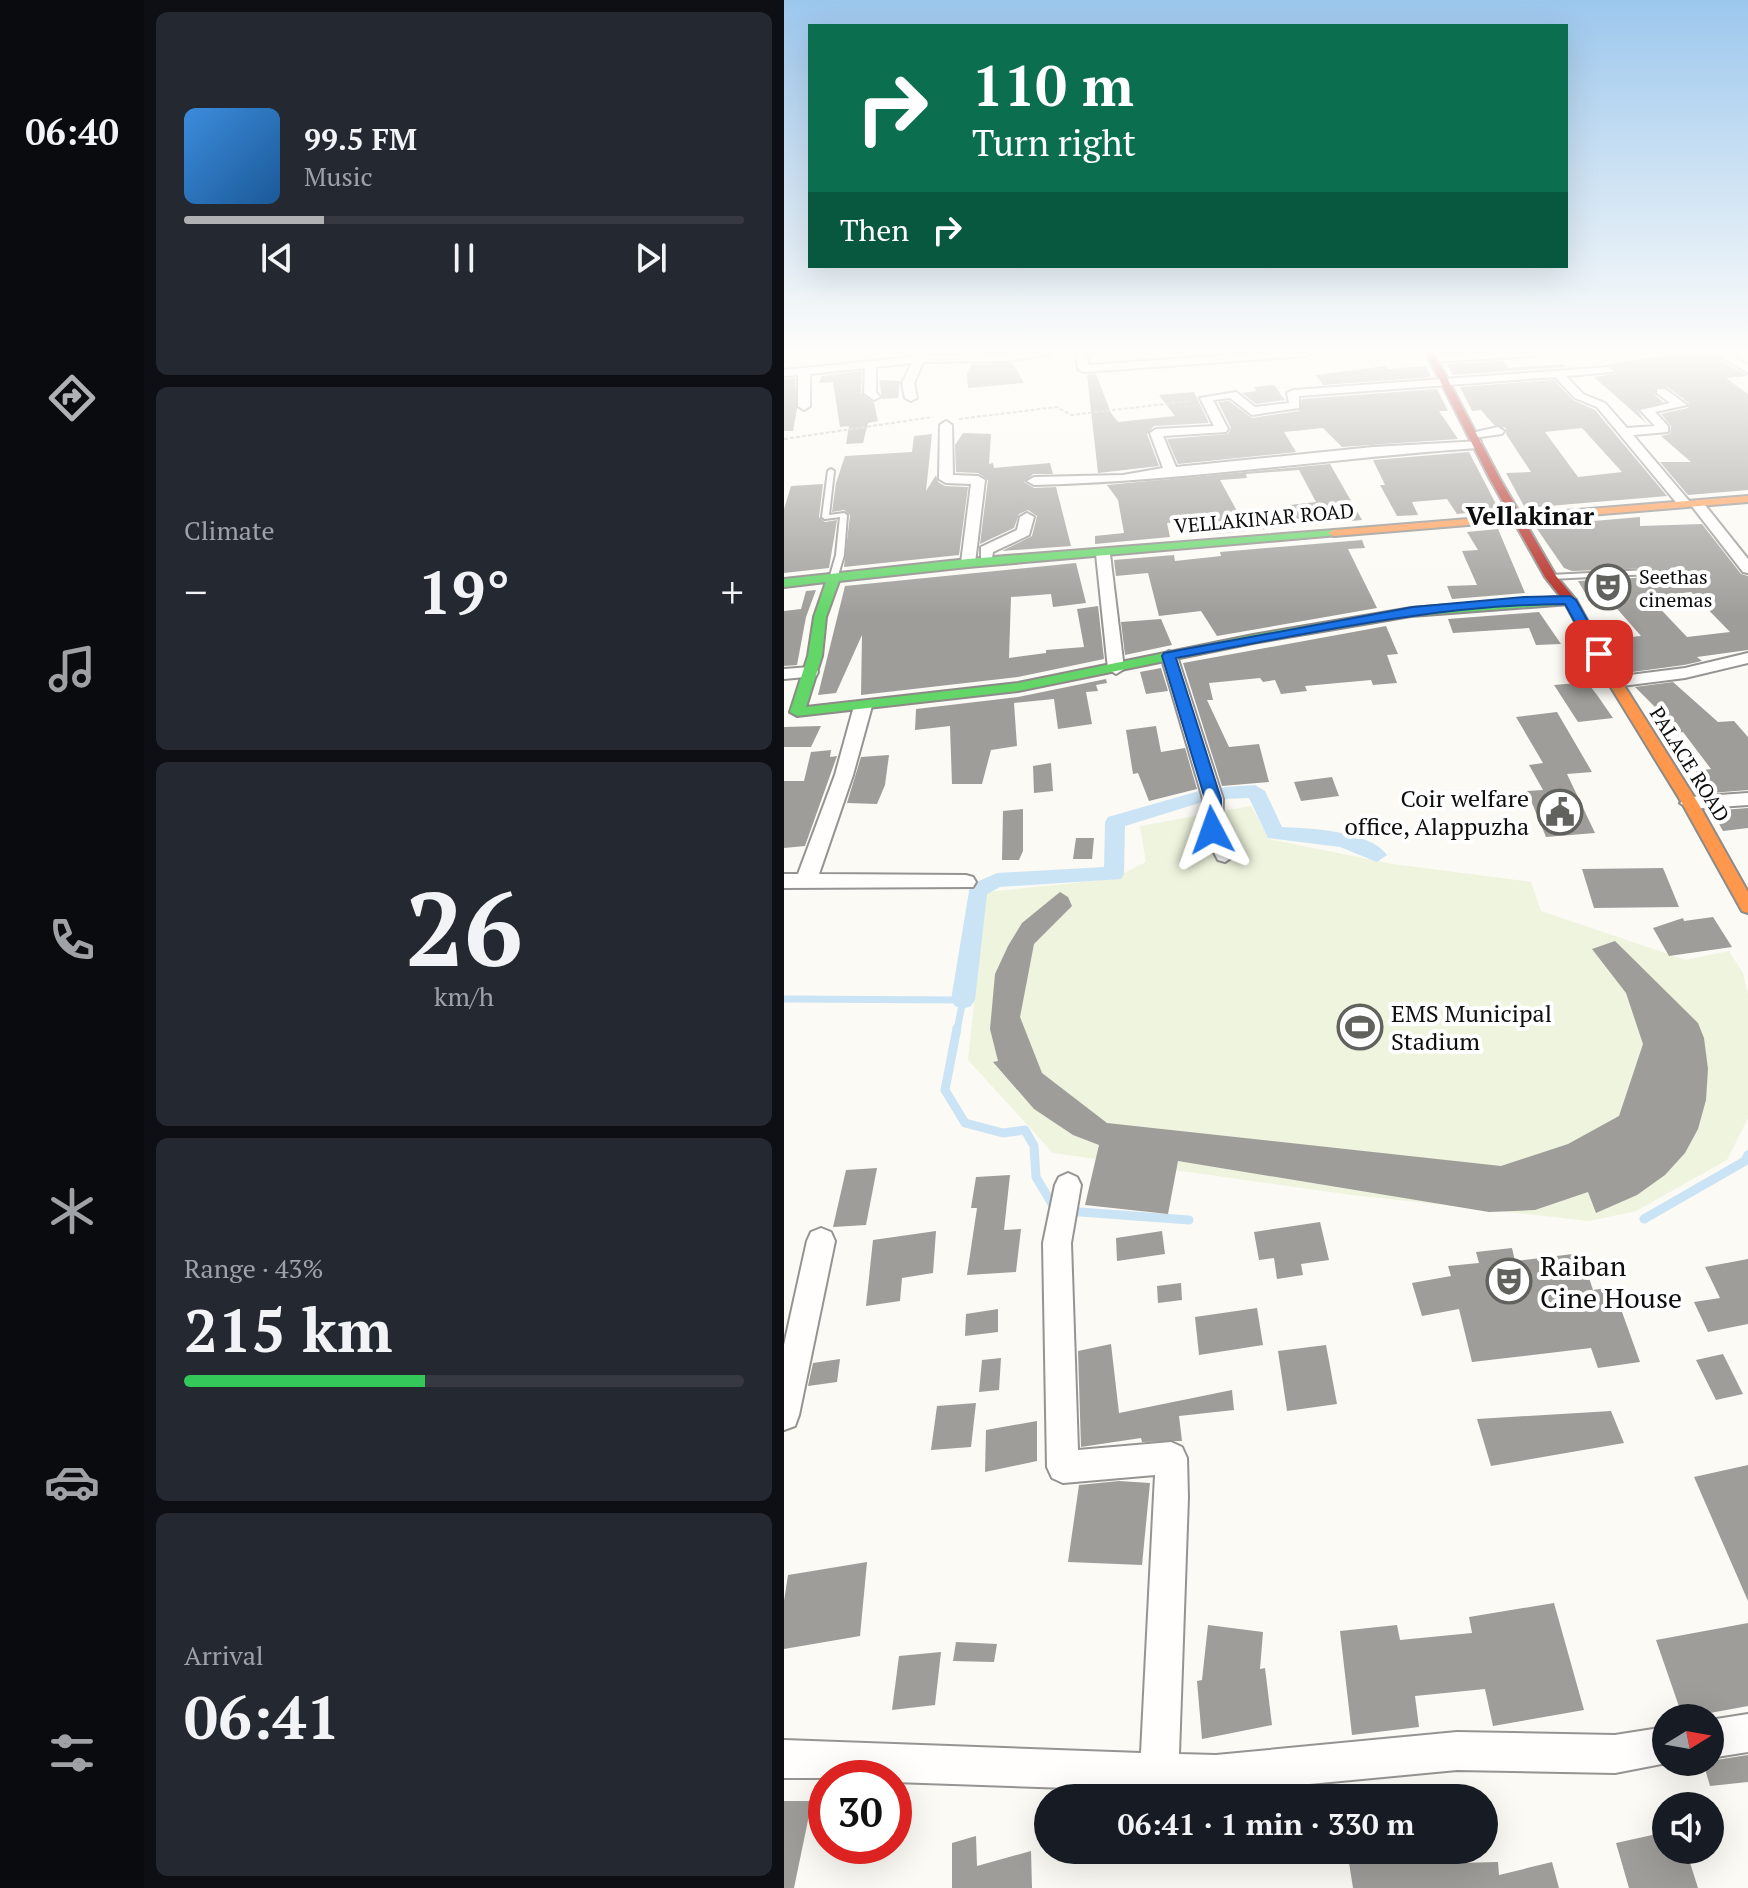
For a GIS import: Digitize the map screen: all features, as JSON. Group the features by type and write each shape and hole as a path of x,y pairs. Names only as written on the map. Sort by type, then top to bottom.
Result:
{"main road":[{"name":"PALACE ROAD","path":"1476,441 1551,577 1570,600 1614,682 1690,803 1746,901"},
{"name":"VELLAKINAR ROAD","path":"784,583 977,562 1748,499"},
{"path":"790,713 810,672 820,617 833,579"},
{"path":"790,713 960,695 1116,669 1169,656 1413,610 1570,600"}],"street":[{"path":"946,441 946,479 978,480 977,562"},
{"path":"1159,441 1171,471"},
{"path":"1034,481 1123,479 1171,471 1455,441"},
{"path":"1632,441 1748,569"},
{"path":"977,562 986,550 1024,532 1027,517"},
{"path":"1103,554 1116,669"},
{"path":"1169,656 1213,799 1212,830 1225,855"},
{"path":"1614,682 1685,673 1748,658"},
{"path":"784,674 810,672"},
{"path":"806,881 844,775 863,706"},
{"path":"1690,803 1748,799"},
{"path":"784,881 966,882"},
{"path":"1068,1185 1057,1243 1063,1467 1171,1458 1172,1497 1159,1772"},
{"path":"784,1415 821,1241"},
{"path":"1724,1737 1748,1733"},
{"path":"784,1759 1216,1774 1457,1751 1615,1754 1652,1748"}],"lane":[{"path":"831,471 825,517 844,515 840,555 833,579"},
{"path":"1551,577 1647,572"}],"green space":[{"name":"EMS Municipal Stadium","path":"1251,806 1269,839 1393,864 1531,882 1541,911 1686,960 1729,951 1743,973 1748,994 1748,1118 1727,1160 1636,1211 1589,1221 1352,1195 1053,1153 968,1060 986,892 1112,879 1146,862 1140,826"}],"building":[{"path":"846,441 863,441 863,443 846,444"},
{"path":"913,441 931,441 926,491 936,475 938,482 945,486 968,487 959,555 844,567 850,515 844,510 832,512 836,483 845,456 912,452"},
{"path":"958,441 991,441 989,464 993,463 994,468 1050,463 1053,474 1033,474 1024,482 1034,488 1056,487 1071,546 1002,551 1032,536 1037,516 1028,510 1019,514 1014,528 980,544 988,480 978,473 956,472"},
{"path":"1094,441 1150,441 1159,466 1098,473"},
{"path":"1168,441 1289,441 1296,452 1178,464"},
{"path":"1336,441 1427,441 1342,447"},
{"path":"1511,441 1552,441 1578,477 1622,472 1594,441 1621,441 1667,496 1525,508 1506,473 1531,472"},
{"path":"1667,441 1748,441 1748,490 1688,495 1660,462 1691,462"},
{"path":"1469,452 1499,510 1457,514 1447,499 1412,502 1418,515 1397,516 1380,485 1385,485 1373,460"},
{"path":"1330,464 1362,520 1215,534 1211,518 1167,523 1170,537 1095,544 1095,536 1124,533 1118,500 1107,485","holes":["1299,470 1316,502 1281,506 1287,518 1243,522 1220,480 1247,478 1246,474"]},
{"path":"823,484 819,517 825,522 837,520 829,568 784,573 784,509 791,486"},
{"path":"1640,517 1640,526 1702,524 1741,574 1748,576 1748,650 1697,657 1702,661 1684,665 1625,673 1607,639 1641,636 1605,595 1587,596 1578,581 1650,577 1652,568 1572,571 1564,568 1535,526","holes":["1691,592 1730,632 1687,637 1649,597"]},
{"path":"1498,529 1525,593 1452,599 1447,586 1477,585 1462,551 1478,550 1467,532"},
{"path":"1362,540 1365,548 1348,549 1377,608 1217,636 1201,611 1159,616 1148,573 1116,576 1114,560 1174,555 1175,561 1221,556 1220,552"},
{"path":"1076,563 1086,603 1053,607 1051,594 1011,597 1009,658 1046,653 1046,650 1084,647 1077,609 1098,606 1104,659 1018,677 861,695 862,635 836,693 818,695 845,586"},
{"path":"816,590 806,617 797,665 784,666 784,611 801,609 806,591"},
{"path":"1539,612 1561,644 1536,645 1529,628 1453,633 1448,619"},
{"path":"1161,619 1172,645 1125,655 1121,622"},
{"path":"1386,626 1398,654 1387,655 1397,683 1373,685 1371,680 1305,686 1307,691 1281,694 1275,680 1263,682 1260,678 1209,683 1213,700 1207,700 1229,747 1259,744 1269,782 1222,786 1183,663"},
{"path":"1161,668 1168,691 1146,694 1140,672"},
{"path":"1106,679 1107,683 1096,685 1098,691 1086,692 1092,724 1058,729 1054,699 1014,703 1017,746 991,750 982,784 952,784 950,726 915,730 916,709 1018,697"},
{"path":"1587,682 1613,718 1578,722 1554,685"},
{"path":"1673,682 1718,722 1734,721 1748,737 1748,790 1711,793 1696,771 1711,769 1683,732 1666,734 1651,712 1658,710 1635,687"},
{"path":"1557,712 1592,772 1567,774 1595,833 1546,837 1527,791 1543,790 1529,765 1543,763 1516,717"},
{"path":"821,726 811,747 784,747 784,727"},
{"path":"1156,726 1161,752 1185,748 1197,789 1149,801 1138,773 1133,774 1126,730"},
{"path":"831,750 830,757 837,756 805,846 784,848 784,781 804,781 811,752"},
{"path":"889,755 885,785 877,804 847,803 861,757"},
{"path":"1051,763 1053,791 1034,793 1033,766"},
{"path":"1332,777 1339,796 1301,801 1294,782"},
{"path":"1748,808 1748,828 1723,831 1714,815 1725,813 1723,810"},
{"path":"1023,809 1023,851 1019,860 1002,860 1003,811"},
{"path":"1076,838 1094,838 1092,859 1073,859"},
{"path":"1663,868 1679,907 1594,908 1582,869"},
{"path":"1060,892 1068,897 1072,906 1034,944 1020,1017 1042,1073 1107,1123 1501,1166 1568,1144 1619,1116 1643,1044 1626,993 1592,949 1615,941 1698,1023 1704,1038 1708,1069 1706,1100 1698,1129 1685,1153 1665,1175 1637,1195 1596,1213 1588,1192 1535,1210 1489,1212 1178,1161 1168,1214 1085,1205 1099,1145 1073,1135 1034,1109 993,1062 998,1061 990,1029 995,974 1008,946 1022,923"},
{"path":"1713,917 1732,947 1669,956 1653,928 1683,918 1684,921"},
{"path":"877,1168 866,1225 833,1227 846,1170"},
{"path":"1010,1175 1004,1230 1021,1229 1016,1272 967,1275 977,1208 971,1208 976,1177"},
{"path":"1320,1222 1329,1260 1301,1264 1303,1275 1277,1279 1274,1258 1259,1260 1254,1232"},
{"path":"936,1231 933,1273 902,1278 900,1301 866,1306 873,1240"},
{"path":"1162,1231 1165,1254 1117,1261 1116,1238"},
{"path":"1512,1248 1515,1261 1581,1253 1593,1290 1613,1287 1640,1362 1598,1368 1591,1348 1472,1362 1459,1309 1422,1316 1412,1283 1451,1276 1448,1266 1479,1263 1476,1252"},
{"path":"1748,1259 1748,1324 1708,1332 1694,1302 1720,1298 1705,1267"},
{"path":"1181,1283 1182,1300 1158,1303 1157,1286"},
{"path":"1257,1308 1263,1345 1199,1355 1195,1317"},
{"path":"998,1309 998,1332 965,1336 966,1314"},
{"path":"1111,1344 1119,1413 1232,1390 1234,1410 1179,1416 1182,1441 1142,1442 1141,1438 1081,1447 1078,1351"},
{"path":"1326,1345 1337,1404 1287,1411 1278,1351"},
{"path":"1723,1354 1743,1394 1716,1400 1696,1360"},
{"path":"1001,1358 999,1390 979,1392 982,1360"},
{"path":"840,1359 837,1382 808,1386 813,1363"},
{"path":"976,1403 971,1447 931,1450 937,1406"},
{"path":"1611,1411 1624,1443 1491,1466 1477,1419"},
{"path":"1037,1421 1037,1461 985,1472 986,1430"},
{"path":"1748,1465 1748,1601 1694,1477"},
{"path":"1119,1481 1150,1483 1142,1565 1068,1562 1079,1485"},
{"path":"867,1562 860,1636 784,1649 784,1601 788,1575"},
{"path":"1554,1603 1584,1710 1493,1726 1485,1689 1415,1696 1419,1727 1352,1735 1340,1631 1397,1625 1400,1640 1472,1633 1469,1617"},
{"path":"1748,1623 1748,1706 1724,1710 1724,1704 1678,1704 1656,1640"},
{"path":"1208,1625 1263,1632 1260,1669 1265,1668 1272,1725 1202,1739 1197,1681 1202,1680"},
{"path":"956,1642 997,1644 994,1662 953,1661"},
{"path":"941,1652 935,1705 892,1710 899,1656"},
{"path":"1748,1755 1748,1782 1710,1786 1707,1776 1724,1776 1724,1759"},
{"path":"784,1801 808,1801 808,1820 794,1888 784,1888"},
{"path":"1652,1835 1652,1864 1690,1864 1698,1888 1629,1888 1616,1843"},
{"path":"976,1836 977,1866 1031,1851 1032,1888 952,1888 952,1843"},
{"path":"1498,1862 1499,1875 1552,1862 1559,1888 1353,1888 1349,1864"}],"waterway":[{"path":"1224,793 1255,791 1275,833 1341,840 1377,855"},
{"path":"963,1000 977,890 997,880 1114,874 1115,822 1199,797"},
{"path":"784,999 963,1000 957,1030"},
{"path":"957,1028 945,1090 965,1123 1003,1133 1025,1130 1034,1146 1036,1177 1055,1209"},
{"path":"1644,1219 1745,1161 1748,1155"},
{"path":"1067,1211 1189,1220"}],"traffic: fast":[{"path":"784,583 968,563 1334,533"},
{"path":"833,579 820,617 815,656 797,712 1018,687 1253,639 1411,612 1570,600"}],"traffic: slow":[{"path":"1334,533 1748,499"},
{"path":"1608,671 1690,803 1748,907"}],"traffic: jam":[{"path":"1475,441 1551,577 1570,600 1608,671"}],"place":[{"name":"Seethas cinemas","path":"1608,587"},
{"name":"Coir welfare office, Alappuzha","path":"1560,812"},
{"name":"EMS Municipal Stadium","path":"1360,1027"},
{"name":"Raiban Cine House","path":"1509,1281"}],"district":[{"name":"Vellakinar","path":"1530,515"}],"route":[{"path":"1212,830 1213,799 1169,656 1413,610 1570,600 1599,654"}]}
